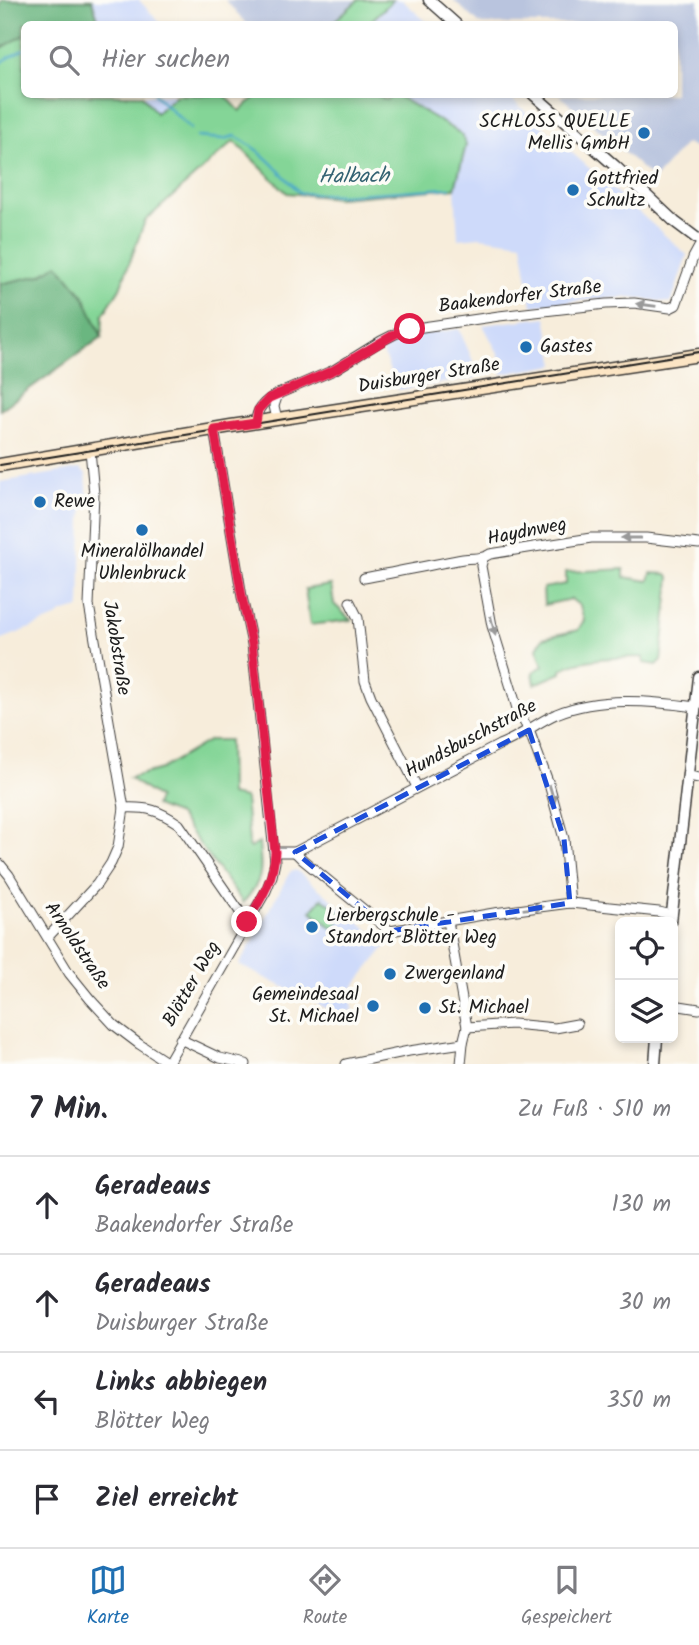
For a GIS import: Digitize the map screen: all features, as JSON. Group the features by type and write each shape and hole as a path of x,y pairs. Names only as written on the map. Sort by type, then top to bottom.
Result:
{"main road":[{"name":"Duisburger Straße","path":"0,465 214,429 699,355"}],"street":[{"path":"429,0 453,21"},
{"path":"538,98 675,222 699,240"},
{"name":"Baakendorfer Straße","path":"256,423 258,410 269,398 334,370 388,337 410,329 606,304 635,303 670,308 676,305 692,258 699,247"},
{"path":"278,394 274,406 278,419"},
{"name":"Blötter Weg","path":"168,1063 266,891 272,876 275,852 252,644 214,429"},
{"name":"Jakobstraße","path":"48,937 97,884 111,863 118,847 124,808 89,605 94,494 90,450"},
{"name":"Haydnweg","path":"364,578 591,538 646,538 699,544"},
{"path":"483,559 481,566 492,626 518,712 529,730 549,783 564,839 570,903"},
{"path":"351,602 358,618 365,681 417,788"},
{"path":"671,917 694,777 699,677"},
{"name":"Hundsbuschstraße","path":"275,852 295,852 557,713 595,702 648,702 696,707"},
{"path":"124,808 145,807 168,816 179,824 247,922"},
{"path":"295,852 390,930 570,903 659,912 668,917"},
{"name":"Arnoldstraße","path":"0,864 69,973 90,999 114,1025 168,1063"},
{"path":"448,921 467,1027 461,1064"},
{"path":"678,1006 699,1009"},
{"path":"467,1027 513,1024 555,1028 577,1024"},
{"path":"180,1040 220,1058 246,1064"},
{"path":"346,1064 463,1043"},
{"path":"655,1064 657,1043"}],"highlighted area":[{"path":"529,730 564,839 570,903 390,931 295,852"}],"shaded area":[{"path":"92,0 139,0 158,21 100,21"},
{"path":"225,0 358,0 334,21 244,21"},
{"path":"393,0 402,0 426,21 371,21"},
{"path":"453,0 699,0 699,149 686,143 654,179 562,98 678,98 678,21 477,21"},
{"path":"144,98 173,98 156,113"},
{"path":"400,98 510,98 687,255 671,303 632,297 532,306 522,243 480,237 458,239 455,188 466,145"},
{"path":"546,317 555,365 502,374 499,355 483,325"},
{"path":"459,329 474,363 476,378 397,390 381,347 410,336"},
{"path":"80,469 86,474 88,499 84,503 82,519 80,608 64,612 0,640 0,482"},
{"name":"Lierbergschule - Standort Blötter Weg","path":"296,870 387,945 350,991 353,1010 338,1014 239,965 290,872"}],"green space":[{"path":"2,0 92,0 99,21 21,21 21,37 0,49"},
{"path":"358,0 393,0 371,21 334,21"},
{"path":"21,37 21,98 144,98 156,113 173,98 228,98 240,111 254,98 401,98 461,134 466,145 455,188 338,198 287,193 234,141 145,221 120,288 103,315 102,337 84,296 41,275 0,284 0,49"},
{"path":"58,264 84,296 102,337 0,410 0,284 41,275"},
{"path":"624,569 624,577 649,581 651,573 667,574 670,578 661,661 657,665 644,663 643,657 589,660 569,666 561,670 561,673 535,684 533,672 543,666 537,648 543,638 578,630 584,620 580,606 571,599 544,605 543,588 566,584 566,572"},
{"path":"331,585 334,604 351,620 310,625 305,589"},
{"path":"210,740 229,740 230,795 245,798 248,846 250,848 259,843 260,876 243,903 178,815 155,806 158,798 129,778 161,769"},
{"path":"322,898 344,915 333,928 311,911"}],"waterway":[{"name":"Halbach","path":"0,63 21,51"},
{"name":"Halbach","path":"158,98 191,129"},
{"name":"Halbach","path":"197,137 224,139 235,136 262,154 300,193 341,195 450,188"}],"tram line":[{"path":"0,465 699,352"}],"place":[{"name":"SCHLOSS QUELLE Mellis GmbH","path":"644,133"},
{"name":"Gottfried Schultz","path":"573,190"},
{"name":"Gastes","path":"526,347"},
{"name":"Rewe","path":"40,502"},
{"name":"Mineralölhandel Uhlenbruck","path":"142,530"},
{"name":"Lierbergschule - Standort Blötter Weg","path":"312,927"},
{"name":"Zwergenland","path":"390,974"},
{"name":"Gemeindesaal St. Michael","path":"373,1006"},
{"name":"St. Michael","path":"425,1008"}],"route":[{"path":"247,922 272,876 275,852 252,644 214,429 256,423 258,410 269,398 334,370 381,341 410,329"}]}
